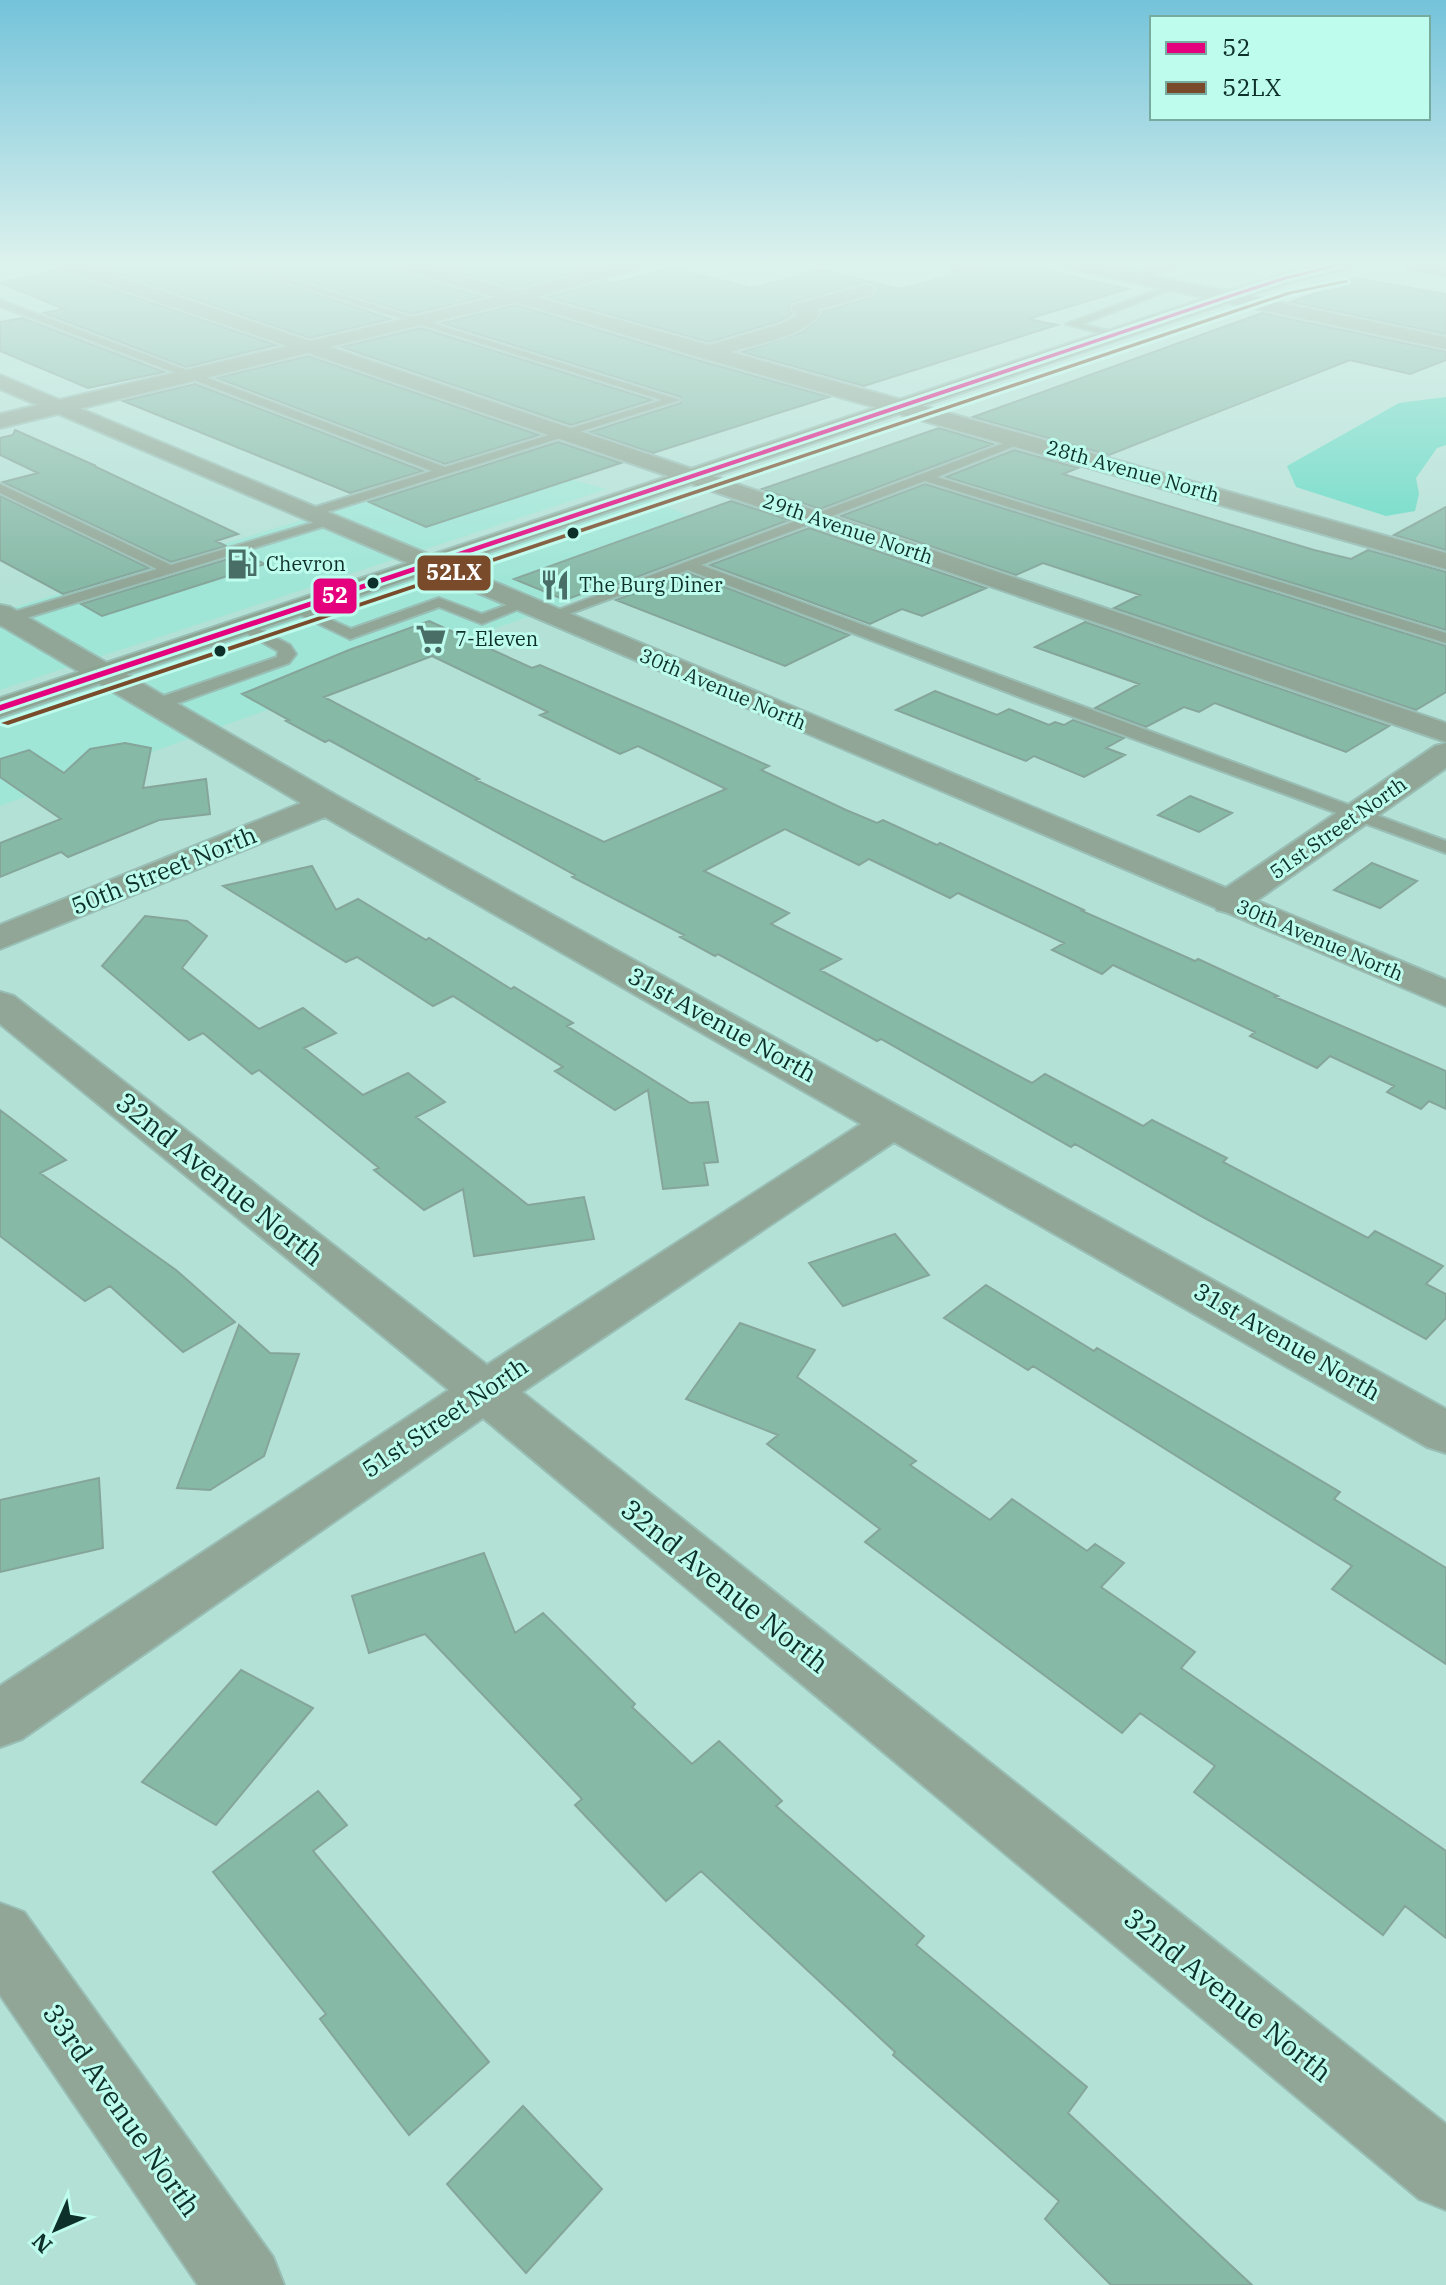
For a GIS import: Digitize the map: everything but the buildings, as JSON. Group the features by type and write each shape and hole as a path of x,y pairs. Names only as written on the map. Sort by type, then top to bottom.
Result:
{"main road":[{"path":"0,708 1003,372"}],"street":[{"path":"0,421 204,372"},
{"name":"29th Avenue North","path":"383,372 1446,733"},
{"name":"28th Avenue North","path":"776,372 903,405 1446,561"},
{"name":"30th Avenue North","path":"0,381 1446,994"},
{"name":"31st Avenue North","path":"3,618 105,673 327,804 1446,1433"},
{"name":"51st Street North","path":"1230,902 1446,753"},
{"name":"50th Street North","path":"0,938 327,804"},
{"name":"32nd Avenue North","path":"0,1004 485,1391 1446,2172"},
{"name":"51st Street North","path":"0,1720 485,1391 894,1122"},
{"name":"33rd Avenue North","path":"0,1936 245,2285"}],"lane":[{"path":"181,372 446,472"},
{"path":"3,618 170,570 446,472 674,400 583,372"},
{"path":"298,610 350,634 439,602 482,619 536,610 688,565 1024,440"},
{"path":"924,477 1446,638"},
{"path":"0,488 170,570"},
{"path":"688,565 1446,847"},
{"path":"158,704 283,660 288,654 284,648 246,627"}],"shaded area":[{"path":"1446,397 1446,445 1437,448 1416,478 1419,494 1415,511 1386,516 1296,487 1287,466 1399,403"},
{"path":"501,461 607,489 420,551 328,513"},
{"path":"651,499 743,540 553,608 453,565"},
{"path":"306,519 398,558 99,657 12,608"},
{"path":"431,573 530,616 220,727 129,674"},
{"path":"0,625 71,666 0,690"},
{"path":"101,684 191,738 0,806 0,718"}],"transit line":[{"name":"52","path":"0,708 1004,372"},
{"name":"52LX","path":"5,723 1054,372"}],"place":[{"name":"Chevron","path":"242,564"},
{"name":"The Burg Diner","path":"555,585"},
{"name":"7-Eleven","path":"431,639"}]}
